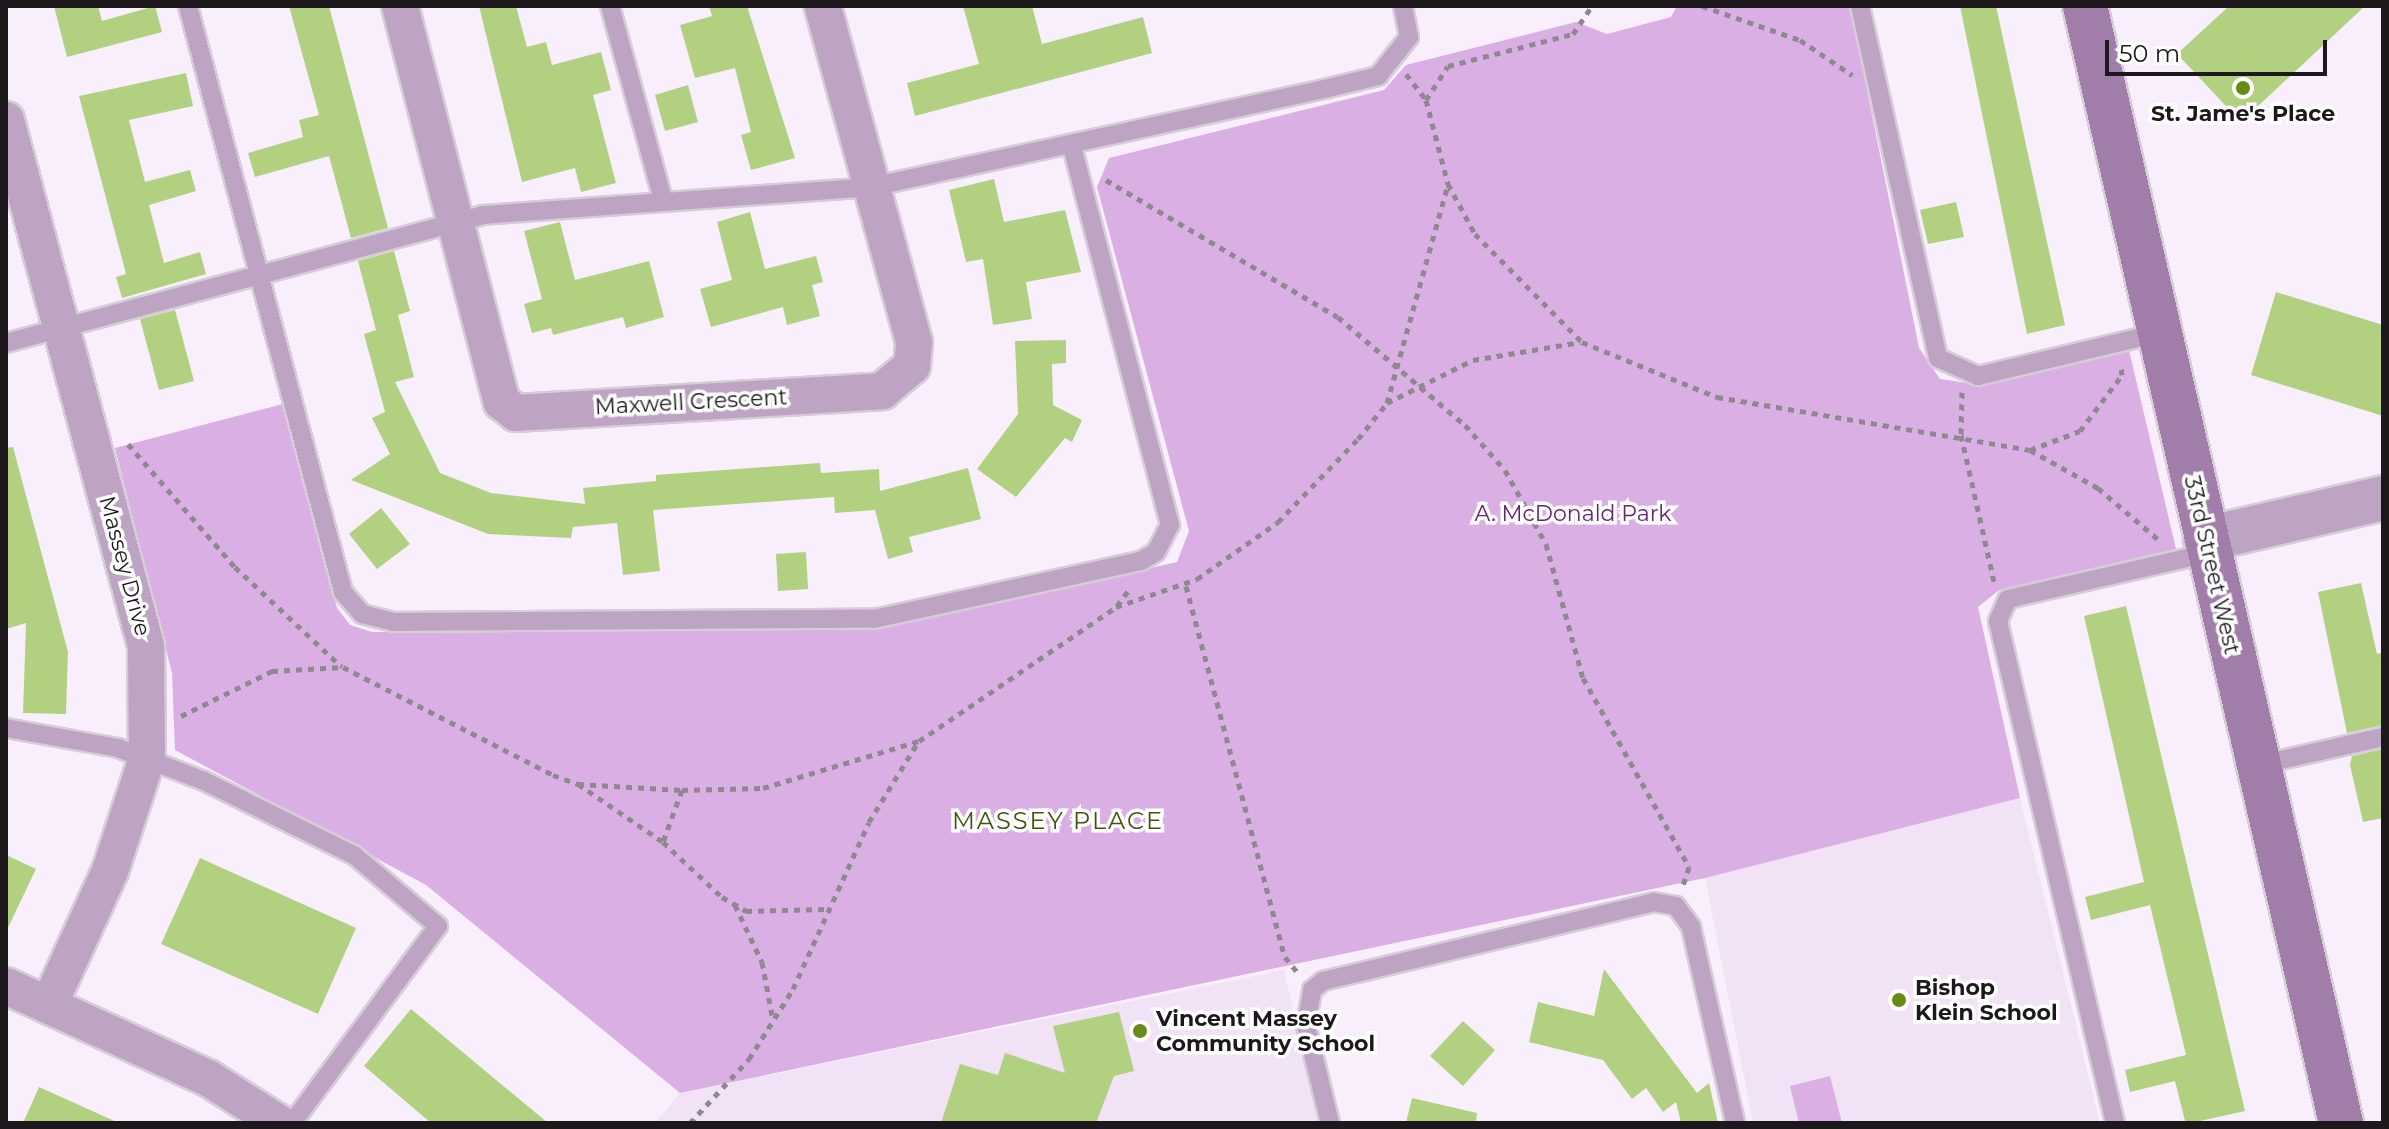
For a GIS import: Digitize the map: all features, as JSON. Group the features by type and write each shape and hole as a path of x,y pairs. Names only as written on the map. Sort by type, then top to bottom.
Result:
{"main road":[{"name":"33rd Street West","path":"2085,6 2341,1123"}],"street":[{"name":"Maxwell Crescent","path":"400,6 502,402 516,413 882,391 912,366 914,342 823,6"},
{"name":"Massey Drive","path":"7,125 64,328 146,646 147,758 110,871 49,1005"},
{"path":"2207,546 2383,498"},
{"path":"6,986 208,1078 279,1123"}],"lane":[{"path":"188,6 343,592 362,614 393,622 874,619 1141,561 1156,552 1170,525 1072,145"},
{"path":"610,6 663,200"},
{"path":"6,343 457,220 663,200 871,187 1378,76 1409,37 1403,6"},
{"path":"1860,6 1932,345 1948,368 1964,375 2159,333"},
{"path":"2115,1123 1998,636 2000,609 2008,599 2166,562 2207,546"},
{"path":"6,728 147,758 354,855 438,926 292,1123"},
{"path":"2258,765 2383,737"},
{"path":"1330,1123 1306,1025 1312,990 1341,974 1654,902 1676,906 1691,927 1735,1123"}],"path":[{"path":"1426,100 1448,66 1573,34 1592,6"},
{"path":"1702,6 1800,40 1879,94"},
{"path":"1393,57 1426,100 1448,184 1475,234 1582,342 1717,397 1961,435 2030,450 2158,532 2166,562"},
{"path":"1077,165 1338,317 1420,386 1505,470 1546,544 1583,678 1689,867 1676,906"},
{"path":"1387,403 1473,360 1582,342"},
{"path":"2030,450 2080,431 2109,397 2122,375 2116,342"},
{"path":"1964,375 1961,435 2000,609"},
{"path":"120,434 235,567 343,667"},
{"path":"1186,586 1285,957 1312,990"},
{"path":"690,1123 749,1059 773,1021 827,909 919,741"},
{"path":"578,784 663,842 735,905 762,962 773,1021"},
{"path":"663,842 682,790"},
{"path":"735,905 790,915 827,909"}],"shaded area":[{"name":"Bishop Klein School","path":"2020,798 2100,1123 1753,1123 1705,878"},
{"name":"Vincent Massey Community School","path":"1284,970 1318,1123 655,1123 680,1093"}],"green space":[{"name":"A. McDonald Park","path":"1677,6 1850,6 1919,348 1940,379 1974,384 2128,346 2176,549 1999,590 1978,607 2020,798 1705,878 680,1093 426,885 175,750 172,673 115,448 283,404 337,608 350,625 372,632 881,629 1177,562 1189,531 1097,187 1109,158 1384,90 1406,65 1576,22 1607,34 1671,17"},
{"path":"1830,1076 1842,1123 1799,1123 1790,1086"}],"building":[{"path":"54,6 98,6 102,21 155,6 162,32 67,57"},
{"path":"289,6 329,6 388,228 351,238 329,156 255,177 248,153 303,137 299,120 319,115"},
{"path":"479,6 516,6 527,47 546,42 552,65 601,52 611,90 593,95 616,183 581,192 575,168 522,182"},
{"path":"709,6 747,6 795,158 751,170 741,135 751,132 735,68 695,78 680,25 712,16"},
{"path":"963,6 1032,6 1042,44 1143,17 1152,53 915,116 907,83 979,64"},
{"path":"1960,6 1996,6 2065,325 2027,334"},
{"name":"St. Jame's Place","path":"2229,6 2365,6 2241,122 2177,54"},
{"path":"186,73 193,106 129,120 145,182 190,170 196,191 149,205 164,263 200,252 206,274 122,298 116,277 126,274 79,96"},
{"path":"688,85 698,122 665,131 655,95"},
{"path":"994,179 1004,222 1065,210 1081,272 1026,282 1032,319 993,325 983,259 966,262 949,190"},
{"path":"1956,202 1964,237 1928,244 1920,210"},
{"path":"750,212 765,269 816,256 823,282 812,285 820,316 787,325 783,307 711,327 700,289 732,280 717,222"},
{"path":"560,222 575,280 649,261 664,317 626,328 623,317 553,335 551,328 532,333 524,304 542,299 524,231"},
{"path":"394,251 410,311 398,315 414,377 395,382 440,473 491,493 585,504 583,488 656,481 656,475 820,463 821,473 879,469 880,491 968,468 981,519 909,537 913,552 888,559 875,510 835,513 834,497 653,510 660,571 623,575 617,523 573,527 571,538 488,534 351,480 390,454 372,418 385,412 364,334 376,330 358,261"},
{"path":"2276,292 2383,325 2383,416 2251,375"},
{"path":"175,310 194,381 159,390 140,319"},
{"path":"1066,340 1066,363 1052,364 1053,405 1082,420 1072,442 1065,438 1016,497 977,469 1018,414 1015,341"},
{"path":"13,447 68,652 66,714 23,713 26,623 6,629 6,448"},
{"path":"381,508 410,544 377,569 349,534"},
{"path":"806,552 808,589 778,591 776,554"},
{"path":"2361,583 2377,654 2383,652 2383,725 2347,733 2318,592"},
{"path":"2126,606 2245,1111 2200,1121 2185,1121 2175,1081 2130,1092 2125,1070 2186,1055 2150,905 2091,920 2085,897 2144,882 2084,616"},
{"path":"2383,749 2383,818 2363,822 2350,765 2352,756"},
{"path":"6,855 36,869 6,932"},
{"path":"200,858 356,928 318,1014 161,944"},
{"path":"1604,969 1697,1093 1709,1083 1718,1123 1681,1123 1676,1102 1663,1112 1646,1088 1632,1099 1603,1060 1529,1042 1538,1002 1594,1016"},
{"path":"411,1009 548,1123 431,1123 364,1066"},
{"path":"1119,1012 1134,1071 1114,1076 1096,1123 941,1123 960,1064 998,1075 1005,1053 1065,1073 1053,1026"},
{"path":"1463,1021 1495,1050 1463,1086 1430,1056"},
{"path":"39,1087 119,1123 23,1123"},
{"path":"1412,1098 1477,1113 1476,1123 1406,1123"}],"place":[{"name":"St. Jame's Place","path":"2243,88"},
{"name":"Bishop Klein School","path":"1899,1000"},
{"name":"Vincent Massey Community School","path":"1140,1031"}],"district":[{"name":"MASSEY PLACE","path":"1058,821"}]}
